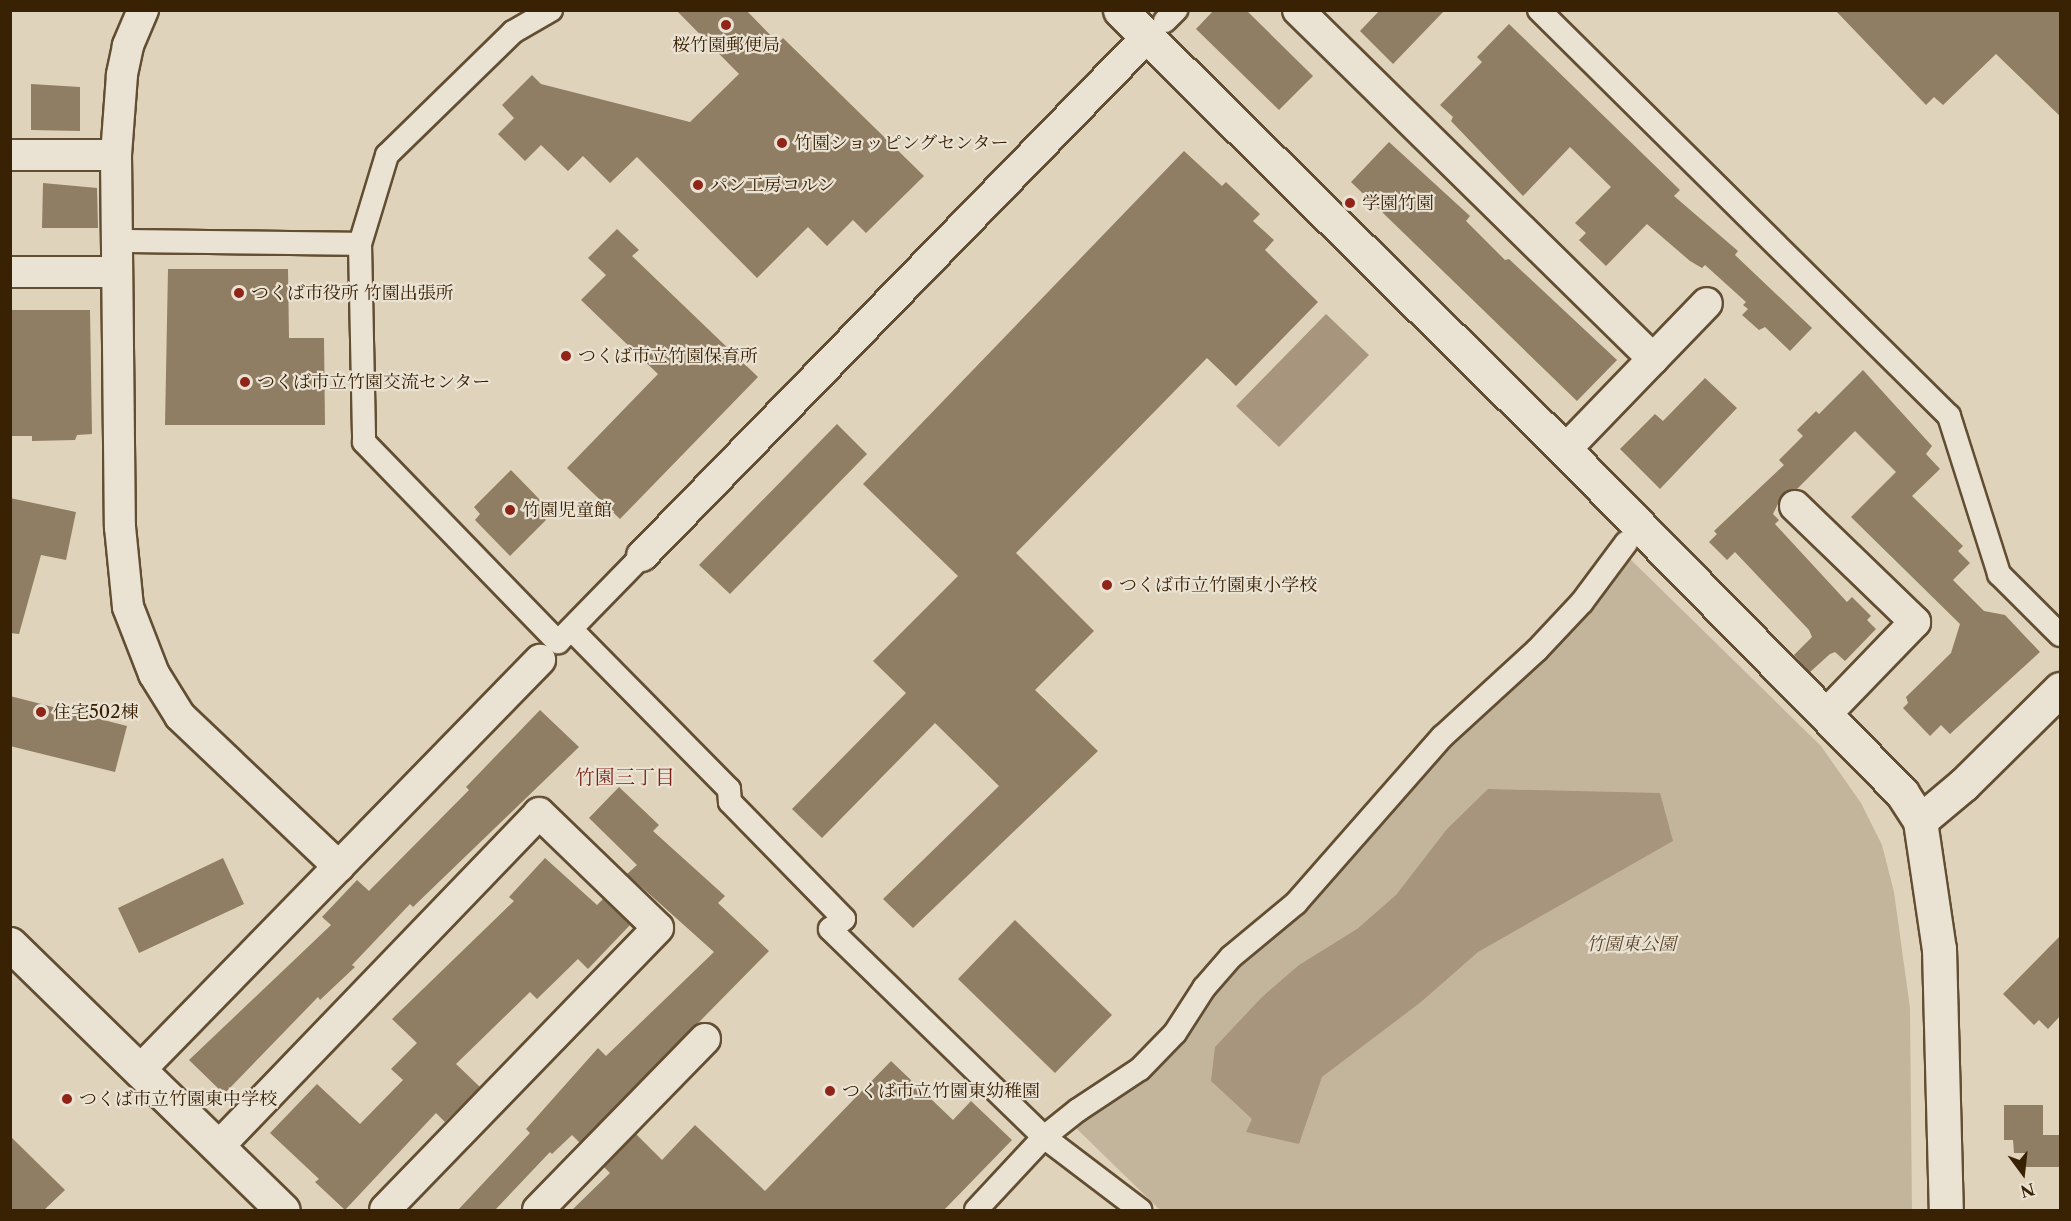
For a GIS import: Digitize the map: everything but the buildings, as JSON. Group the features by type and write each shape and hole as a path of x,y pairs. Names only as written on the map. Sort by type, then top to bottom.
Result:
{"street":[{"path":"143,10 128,46 122,75 116,155 121,564 128,607 154,674 180,716 339,867"},
{"path":"550,10 513,32 387,154 360,244 364,442 556,644 729,789 730,802 844,919 830,929 1044,1137 1140,1210"},
{"path":"1120,10 1163,23 1565,450 1881,767 1920,822 1939,949 1946,1210"},
{"path":"1298,10 1653,359"},
{"path":"1539,10 1949,416 1999,574 2061,635"},
{"path":"140,1070 1163,23"},
{"path":"10,155 116,155"},
{"path":"118,241 360,244"},
{"path":"10,272 117,272"},
{"path":"1565,450 1707,303"},
{"path":"1795,506 1915,622 1827,713"},
{"path":"976,1210 1044,1137 1078,1110 1140,1069 1175,1033 1204,988 1231,957 1296,903 1442,737 1537,650 1582,602 1626,543"},
{"path":"1920,822 1964,784 2061,689"},
{"path":"218,1147 539,813 658,928 385,1210"},
{"path":"10,944 283,1210"},
{"path":"538,1210 705,1039"}],"green space":[{"name":"竹園東公園","path":"1628,557 1821,746 1861,803 1882,845 1894,892 1910,1008 1912,1210 1160,1210 1074,1126 1125,1094 1170,1055 1210,999 1243,961 1349,862 1446,747 1566,636"}],"shaded area":[{"path":"1326,314 1369,355 1279,447 1236,406"},
{"path":"1488,789 1660,793 1673,841 1478,952 1421,1002 1322,1077 1299,1144 1246,1132 1252,1119 1211,1081 1215,1047 1262,997 1299,965 1357,929 1396,895 1447,829"}],"place":[{"name":"桜竹園郵便局","path":"726,25"},
{"name":"竹園ショッピングセンター","path":"782,143"},
{"name":"パン工房コルン","path":"698,185"},
{"name":"学園竹園","path":"1350,203"},
{"name":"つくば市役所 竹園出張所","path":"239,293"},
{"name":"つくば市立竹園保育所","path":"566,356"},
{"name":"つくば市立竹園交流センター","path":"245,382"},
{"name":"竹園児童館","path":"510,510"},
{"name":"つくば市立竹園東小学校","path":"1107,585"},
{"name":"住宅502棟","path":"41,712"},
{"name":"つくば市立竹園東幼稚園","path":"830,1091"},
{"name":"つくば市立竹園東中学校","path":"67,1099"}],"district":[{"name":"竹園三丁目","path":"625,777"}]}
